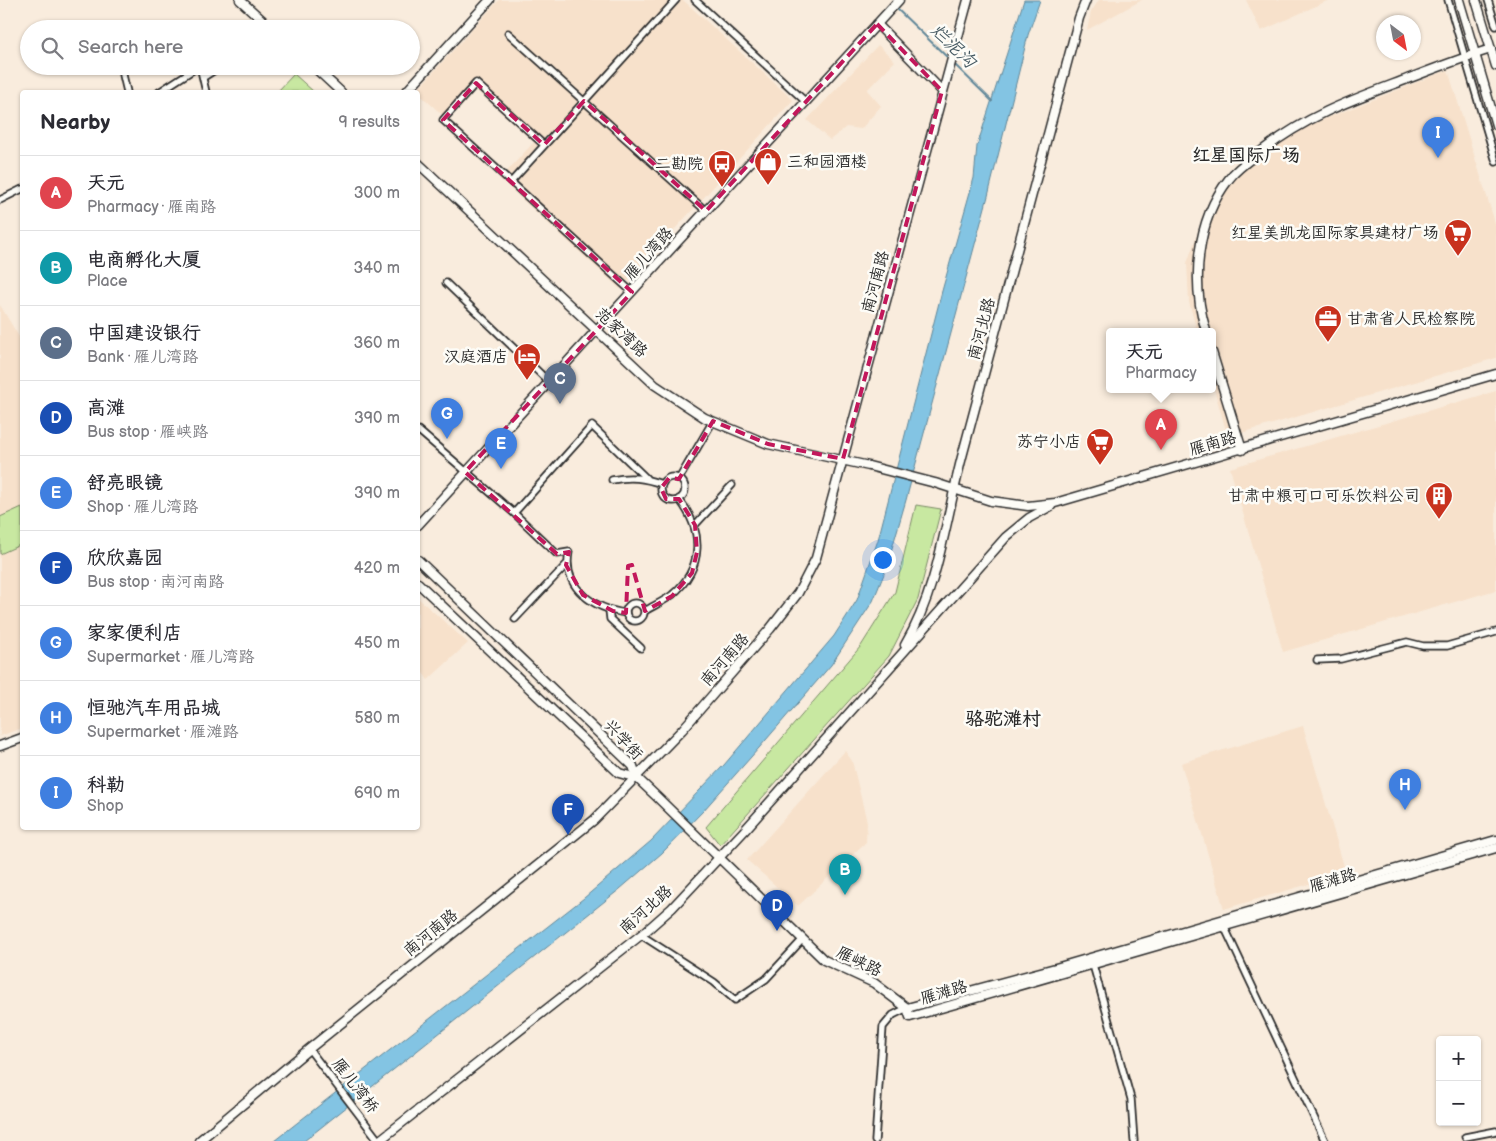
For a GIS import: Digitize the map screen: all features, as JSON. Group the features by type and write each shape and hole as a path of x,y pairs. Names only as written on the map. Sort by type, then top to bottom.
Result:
{"street":[{"path":"240,0 262,20"},
{"path":"408,90 490,0"},
{"path":"511,182 676,0"},
{"path":"695,0 806,102"},
{"name":"雁儿湾路","path":"420,523 899,0"},
{"name":"南河南路","path":"199,1141 309,1049 594,820 682,730 770,630 798,593 816,558 942,89 968,0"},
{"name":"南河北路","path":"894,661 907,641 927,596 1076,28 1086,0"},
{"path":"1448,0 1496,162"},
{"path":"1459,0 1496,125"},
{"path":"1476,0 1493,48 1496,66"},
{"path":"1488,0 1496,26"},
{"path":"879,22 942,89"},
{"path":"508,33 706,211"},
{"path":"1205,328 1201,313 1199,255 1202,236 1228,180 1245,163 1316,114 1464,57 1493,48"},
{"path":"123,75 127,90"},
{"path":"162,90 185,75"},
{"path":"206,90 204,77 207,75"},
{"path":"323,75 339,90"},
{"path":"544,145 476,83 443,120 632,292"},
{"name":"范家湾路","path":"420,165 656,385 713,421 768,444 869,466"},
{"path":"0,200 20,190"},
{"path":"446,283 549,382"},
{"path":"1216,365 1242,450"},
{"name":"雁南路","path":"869,466 1011,505 1043,505 1242,450 1496,374"},
{"path":"679,480 713,421"},
{"path":"514,513 592,426 646,478"},
{"path":"420,432 514,513 557,554 569,552 566,565 515,619"},
{"path":"612,480 629,477 646,478 662,484"},
{"path":"669,478 679,480 684,485 684,491 679,500 672,501 664,497 661,491 662,484 669,478"},
{"path":"695,525 732,485"},
{"path":"566,565 572,581 583,595 596,606 626,613 631,620 642,619 645,611 672,596 692,573 697,552 695,525 679,500"},
{"name":"南河北路","path":"380,1140 672,908 720,857 1006,537 1029,518 1062,501"},
{"name":"兴学街","path":"420,562 632,766 637,778"},
{"name":"兴学街","path":"420,584 619,773 637,778"},
{"path":"626,613 627,607 634,602 642,605 645,611"},
{"path":"609,610 610,619 642,648"},
{"path":"1317,660 1340,659 1406,642 1424,646 1447,646 1496,632"},
{"path":"0,746 20,739"},
{"name":"雁峡路","path":"637,778 824,960 874,983 907,1008"},
{"name":"雁滩路","path":"1496,840 1059,967 907,1008 910,1017 1496,848"},
{"path":"1224,926 1325,1141"},
{"path":"641,934 714,982 735,1000 766,979 803,939"},
{"path":"1093,965 1131,1099 1134,1141"},
{"path":"875,1141 884,1027 893,1015 907,1008"},
{"name":"雁儿湾桥","path":"309,1049 380,1140"},
{"path":"1465,1137 1496,1131"}],"highlighted area":[{"path":"877,24 942,91 843,459 768,444 713,421 679,479 669,478 661,488 666,499 679,499 695,525 697,552 692,573 672,596 645,611 632,565 628,566 626,613 613,611 583,595 566,565 569,552 557,554 465,472 632,292 443,120 476,83 544,145 584,101 706,211"}],"shaded area":[{"path":"499,0 683,0 793,100 620,289 500,179 534,142 475,88 447,119 420,95 420,90 417,90"},
{"path":"1099,0 1142,0 1087,30 1091,12"},
{"path":"1246,0 1329,0 1261,31"},
{"path":"878,45 895,61 867,90 881,106 861,129 846,127 830,140 807,120"},
{"path":"1448,70 1496,226 1496,358 1228,437 1215,393 1216,328 1196,328 1189,302 1187,263 1205,213 1237,169 1279,137"},
{"path":"0,305 20,339 20,729 0,736"},
{"path":"1496,391 1496,590 1283,652 1230,468"},
{"path":"420,600 468,643 428,680 420,669"},
{"path":"1303,726 1346,873 1224,909 1181,763"},
{"path":"845,751 852,761 867,822 866,842 798,906 747,860"}],"green space":[{"path":"295,75 312,90 279,90"},
{"path":"916,505 941,509 918,599 889,656 720,845 706,827 861,646 895,592"},
{"path":"20,508 20,545 0,554 0,517"}],"water":[{"path":"1024,0 1040,0 1028,35 988,196 886,569 873,601 831,665 703,811 662,853 620,889 304,1141 274,1141 584,898 651,841 724,765 834,636 857,600 878,540 942,291 974,178 977,146"}],"waterway":[{"name":"烂泥沟","path":"895,7 949,59"},
{"name":"烂泥沟","path":"954,64 992,101"}],"place":[{"name":"科勒","path":"1438,158"},
{"name":"三和园酒楼","path":"768,186"},
{"name":"二勘院","path":"722,188"},
{"name":"红星美凯龙国际家具建材广场","path":"1458,257"},
{"name":"甘肃省人民检察院","path":"1328,343"},
{"name":"汉庭酒店","path":"527,381"},
{"name":"中国建设银行","path":"560,404"},
{"name":"家家便利店","path":"447,439"},
{"name":"天元","path":"1161,450"},
{"name":"苏宁小店","path":"1100,466"},
{"name":"舒亮眼镜","path":"501,469"},
{"name":"甘肃中粮可口可乐饮料公司","path":"1439,520"},
{"name":"恒驰汽车用品城","path":"1405,810"},
{"name":"欣欣嘉园","path":"568,835"},
{"name":"电商孵化大厦","path":"845,895"},
{"name":"高滩","path":"777,931"}],"district":[{"name":"红星国际广场","path":"1246,155"},
{"name":"骆驼滩村","path":"1003,719"}]}
